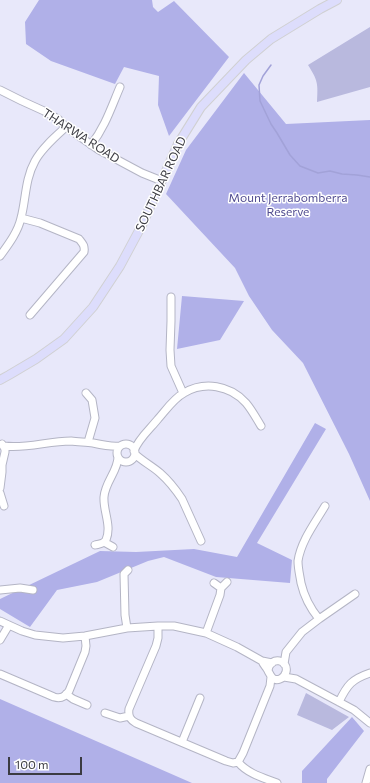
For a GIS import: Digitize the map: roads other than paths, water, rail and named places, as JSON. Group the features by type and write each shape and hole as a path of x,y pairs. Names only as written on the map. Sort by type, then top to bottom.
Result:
{"main road":[{"name":"SOUTHBAR ROAD","path":"0,380 36,359 64,339 93,307 120,266 142,225 178,144 201,107 236,69 271,39 337,0"}],"street":[{"path":"91,145 103,128 120,87"},
{"name":"THARWA ROAD","path":"0,90 44,111 91,145 122,163 162,181"},
{"path":"0,256 20,223 29,176 35,160 66,126"},
{"path":"21,218 40,223 77,238 84,244 84,252 30,315"},
{"path":"170,297 172,321 170,350 171,366 183,393"},
{"path":"115,471 134,456 136,446 142,437 183,393 203,386 226,389 234,393 245,402 261,426"},
{"path":"86,392 92,400 95,418 88,442"},
{"path":"0,488 2,455 14,448 58,442 88,442 114,447 134,442 142,437"},
{"path":"95,545 104,542 107,536 108,525 104,494 115,471 118,461 118,448 123,445 131,446 145,462 160,473 179,494 201,541"},
{"path":"104,446 118,455 120,459 145,462"},
{"path":"0,493 4,506"},
{"path":"319,619 312,610 303,591 298,562 305,541 325,506"},
{"path":"104,542 113,547"},
{"path":"123,572 127,628"},
{"path":"206,633 220,595 221,588 227,582"},
{"path":"214,583 221,588"},
{"path":"0,590 20,588 33,590"},
{"path":"238,762 286,652 302,632 355,594"},
{"path":"0,621 35,635 63,638 85,636 127,628 158,626 174,626 206,633 237,646 277,670 354,710 370,723"},
{"path":"0,640 9,625"},
{"path":"158,626 156,646 130,705 129,716 136,723 226,761 233,763 238,762"},
{"path":"0,674 54,697 60,698 66,694 70,687 85,652 85,636"},
{"path":"339,702 350,683 360,676 370,673"},
{"path":"66,694 87,705"},
{"path":"182,742 200,698"},
{"path":"105,713 120,718 129,716"},
{"path":"238,762 242,767 251,773 277,783"},
{"path":"366,783 370,769"}],"waterway":[{"path":"271,65 263,76 259,85 260,101 271,124 290,155 300,166 318,173 330,171 370,177"}],"park label":[{"name":"Mount Jerrabomberra Reserve","path":"288,205"}]}
